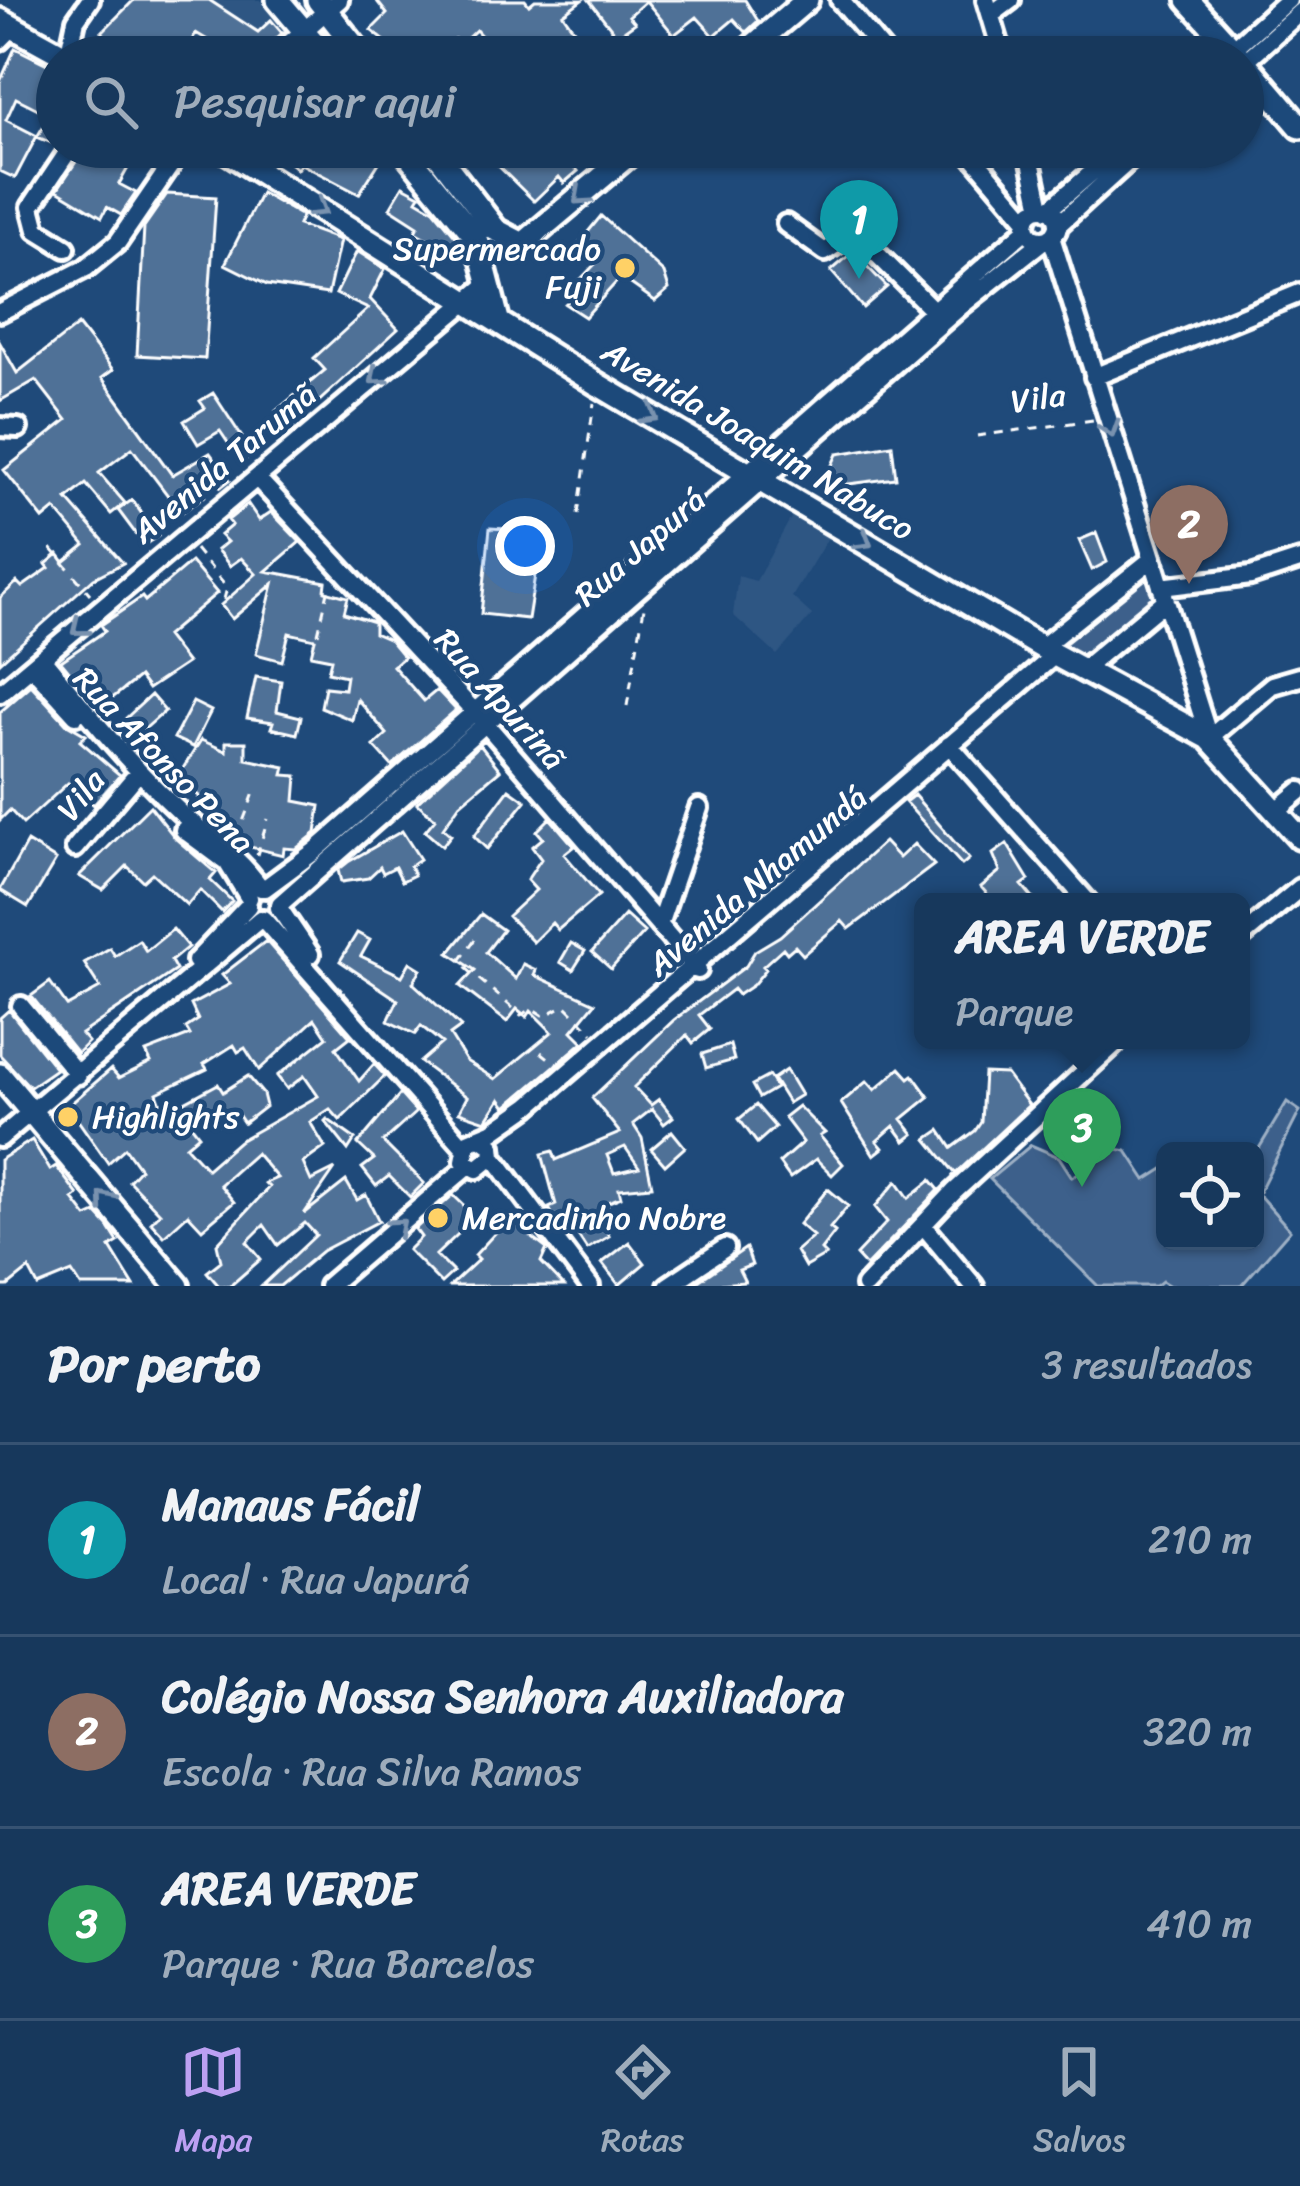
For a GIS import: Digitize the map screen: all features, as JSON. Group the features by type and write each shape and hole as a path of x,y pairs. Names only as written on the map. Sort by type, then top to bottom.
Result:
{"main road":[{"path":"278,0 308,36"},
{"path":"765,36 808,0"},
{"path":"1188,0 1219,36"},
{"path":"328,3 349,36"},
{"path":"4,29 36,43"},
{"path":"1264,87 1300,127"},
{"name":"Avenida Joaquim Nabuco","path":"253,168 597,384 1061,658 1210,738 1300,838"},
{"path":"419,168 477,239 498,320"},
{"path":"449,168 496,230 523,244 613,168"},
{"path":"0,1075 178,1286"}],"street":[{"path":"72,36 76,20 90,0"},
{"path":"840,0 870,36"},
{"path":"988,8 1011,0"},
{"path":"1257,36 1288,0"},
{"path":"297,36 328,3"},
{"path":"1264,39 1300,12"},
{"path":"57,168 31,208 37,230 65,248"},
{"path":"0,312 86,268 118,242 168,168"},
{"path":"986,168 1042,224"},
{"path":"1032,168 1042,224 1210,738 1272,685 1300,677"},
{"name":"Rua Japurá","path":"257,899 279,906 479,718 755,477 961,306 1100,168"},
{"name":"Rua Japurá","path":"0,1138 150,1010 257,899 650,576 933,310 1116,168"},
{"path":"786,224 826,252 851,234 860,236 933,310"},
{"name":"Avenida Tarumã","path":"0,693 490,282"},
{"path":"1094,377 1300,293"},
{"name":"Rua Apurinã","path":"257,478 479,718 696,968"},
{"name":"Avenida Nhamundá","path":"479,1152 1061,658 1152,559"},
{"path":"1163,594 1252,576 1300,560"},
{"name":"Avenida Nhamundá","path":"1061,658 1163,594"},
{"name":"Rua Afonso Pena","path":"37,663 133,779 226,862 590,1286"},
{"name":"Rua Afonso Pena","path":"37,663 177,816 232,850 257,899"},
{"path":"953,749 1080,893"},
{"name":"Vila","path":"75,848 133,779"},
{"path":"1276,811 1300,791"},
{"path":"659,925 699,808"},
{"path":"1250,930 1300,888"},
{"name":"Rua Afonso Pena","path":"279,906 327,975 424,1092"},
{"name":"Avenida Nhamundá","path":"328,1286 566,1073 696,968"},
{"path":"21,1006 78,1075"},
{"path":"865,1286 1109,1049"},
{"path":"923,1225 974,1286"},
{"path":"668,1286 725,1249"}],"path":[{"path":"578,514 597,384"},
{"name":"Vila","path":"976,436 1107,418"},
{"path":"189,476 217,512"},
{"path":"186,539 228,590 223,603"},
{"path":"51,548 102,609"},
{"path":"318,634 335,564"},
{"path":"627,706 650,576"},
{"path":"232,850 256,788"},
{"path":"257,899 268,819"},
{"path":"475,939 459,962 521,1015 533,1009 544,1016 565,1005 603,1042"},
{"path":"542,1052 566,1073"}],"shaded area":[{"path":"168,0 260,0 291,35 290,36 134,36"},
{"path":"793,514 832,531 792,597 812,615 777,655 733,615 738,576 756,581"},
{"path":"1145,565 1157,601 1082,665 1050,647"},
{"path":"1287,1102 1300,1111 1264,1182 1263,1142"},
{"path":"1031,1145 1059,1157 1072,1177 1117,1149 1127,1151 1146,1180 1156,1174 1156,1250 1264,1250 1264,1201 1290,1230 1241,1286 1170,1286 1162,1281 1156,1286 1098,1286 990,1179"}],"building":[{"path":"134,0 209,0 258,32 271,20 282,33 106,36 102,32"},
{"path":"376,0 525,0 529,5 535,0 582,0 563,14 578,36 481,36 476,30 470,36 379,36 371,30 387,14"},
{"path":"589,0 745,0 758,21 746,32 734,19 714,36 697,17 674,35 646,1 629,16 635,23 617,36"},
{"path":"15,48 36,58 36,108 16,98 6,120 36,135 15,178 0,171 0,82"},
{"path":"72,168 128,168 119,184 136,193 121,215 107,207 102,217 57,190"},
{"path":"309,168 376,168 359,194"},
{"path":"500,168 578,171 564,183 559,177 534,201"},
{"path":"403,186 420,195 417,200 434,210 463,245 456,255 415,232 418,226 390,208"},
{"path":"261,193 302,216 298,225 340,240 328,294 267,285 225,264"},
{"path":"167,194 216,197 205,359 137,355 144,227"},
{"name":"Supermercado Fuji","path":"601,216 664,273 669,289 655,301 621,277 585,317 565,304 571,298 566,295 597,262 579,243"},
{"path":"357,251 385,269 370,299 398,329 290,428 276,411 325,370 314,358 368,309 336,294"},
{"path":"853,252 887,287 863,308 831,271"},
{"path":"78,325 113,370 102,378 172,475 210,453 230,480 221,487 213,477 194,490 200,499 181,513 132,448 99,473 125,503 111,514 86,484 67,499 123,563 94,578 0,662 0,598 17,582 22,587 49,568 46,564 58,554 64,562 85,545 55,509 43,519 4,470 67,420 36,380 0,401 0,343 17,373"},
{"path":"213,393 253,454 241,462 220,431 198,444 184,421 205,408 200,401"},
{"path":"892,445 896,478 833,486 831,467 837,454"},
{"path":"132,500 158,536 144,545 118,510"},
{"path":"248,504 259,520 271,512 300,542 266,571 326,582 325,591 348,597 344,613 374,622 374,633 390,640 404,657 393,666 424,701 437,690 456,710 392,766 374,746 387,734 357,699 352,720 321,707 325,687 344,689 346,676 328,672 331,659 311,655 315,639 289,633 282,661 256,654 273,584 232,619 221,605 256,574 241,558 230,566 217,550 227,542 220,535 232,525 228,520"},
{"path":"490,528 542,531 528,619 481,614"},
{"path":"1096,533 1107,562 1092,570 1079,540"},
{"path":"191,562 217,593 166,636 187,663 148,689 139,677 100,708 61,661 105,631 101,625 142,597 145,601"},
{"path":"256,677 281,681 277,711 301,717 297,734 271,728 273,722 247,718"},
{"path":"31,685 67,724 86,735 80,741 120,775 94,805 68,783 23,824 10,810 0,820 0,712"},
{"path":"151,695 165,711 139,734 125,719"},
{"path":"193,702 211,711 193,747 174,738"},
{"path":"201,740 226,751 226,742 246,742 246,759 285,767 283,775 297,776 295,801 320,806 316,833 296,849 284,848 283,855 238,844 226,833 229,824 195,808 199,796 177,778"},
{"path":"480,745 500,770 460,804 443,828 451,835 442,846 425,831 435,819 417,803"},
{"path":"509,789 526,801 487,849 474,836"},
{"path":"914,795 969,859 962,865 905,802"},
{"path":"150,806 176,839 216,873 210,880 232,901 222,912 200,890 187,905 152,873 143,881 127,866 103,890 79,876"},
{"path":"550,818 574,846 564,854 599,895 558,930 552,923 533,942 508,916 536,890 527,880 541,859 532,847 543,838 537,831"},
{"path":"402,831 420,859 410,866 414,875 402,881 395,867 383,873 380,867 368,878 341,882 338,870"},
{"path":"27,842 56,860 28,907 0,890"},
{"path":"884,842 899,858 914,844 934,865 849,929 842,921 803,955 795,946 787,953 783,948 763,966 766,969 753,985 738,995 733,989 699,1015 710,1029 693,1043 687,1035 634,1087 651,1105 659,1099 673,1117 664,1124 652,1109 633,1124 642,1138 652,1186 619,1189 621,1197 606,1203 611,1215 604,1227 609,1236 587,1249 570,1223 562,1228 549,1208 556,1205 542,1154 553,1151 556,1160 620,1133 592,1098 674,1020 746,966 755,951 780,936","holes":["625,1147 639,1167 614,1173 607,1155"]},
{"path":"1007,844 1029,880 1022,885 1029,893 986,893 981,887 1000,871 993,854"},
{"path":"481,914 503,930 486,952 516,979 523,964 536,970 534,975 595,1003 572,1031 583,1042 506,1107 500,1099 486,1121 459,1112 467,1097 420,1062 442,1043 421,1026 415,1034 388,1021 398,1000 340,961 357,933 370,940 361,956 402,976 410,962 421,969 413,983 461,1027 450,1035 466,1061 495,1079 552,1032 531,1011 527,1017 517,1009 507,1022 460,986 475,970 449,953"},
{"path":"625,915 644,932 611,969 592,952"},
{"path":"173,929 188,947 171,961 176,970 81,1034 88,1042 77,1053 31,996 50,982 67,1006 100,988 84,963 110,948 115,956 139,940 146,951"},
{"path":"266,941 350,1037 336,1048 359,1081 374,1064 385,1076 340,1120 330,1109 310,1122 325,1147 303,1163 311,1181 335,1169 304,1214 346,1181 357,1200 366,1195 379,1221 322,1251 280,1286 262,1286 316,1235 305,1223 278,1245 264,1225 247,1242 261,1259 230,1286 219,1286 207,1272 221,1261 217,1244 269,1187 265,1183 277,1178 256,1153 220,1185 234,1202 202,1229 188,1214 164,1236 151,1222 160,1213 129,1181 140,1169 125,1148 108,1163 68,1106 111,1069 119,1078 151,1062 146,1052 190,1035 186,1028 198,1020 191,1005 230,984 222,975","holes":["315,1019 327,1037 277,1076 287,1089 304,1076 318,1096 239,1141 207,1169 186,1146 199,1135 184,1116 206,1104 220,1124 237,1113 244,1123 266,1106 263,1094 248,1076 223,1092 218,1084 164,1113 157,1093 207,1069 204,1064 234,1045 238,1052 245,1048 259,1070"]},
{"path":"571,943 585,951 573,970 560,962"},
{"path":"9,1010 56,1069 30,1087 0,1055 0,1018"},
{"path":"730,1045 734,1060 706,1068 702,1054"},
{"path":"900,1068 909,1078 913,1075 929,1097 902,1119 914,1134 905,1141 894,1126 877,1141 883,1148 874,1155 841,1103 867,1081 875,1090"},
{"path":"786,1070 801,1095 788,1103 773,1079"},
{"path":"984,1073 1006,1074 1029,1105 952,1177 955,1173 927,1139 940,1130 952,1148 975,1131 981,1122"},
{"path":"769,1076 776,1088 759,1098 752,1085"},
{"path":"400,1094 416,1112 383,1142 424,1183 410,1197 389,1176 376,1186 362,1168 374,1159 358,1144"},
{"path":"756,1105 775,1127 757,1143 739,1119"},
{"path":"798,1106 825,1133 820,1136 843,1164 832,1175 816,1159 790,1178 779,1163 803,1142 784,1117"},
{"path":"325,1121 355,1139 348,1150"},
{"path":"672,1131 685,1147 665,1165 651,1149"},
{"path":"32,1140 50,1170 56,1166 78,1195 73,1199 87,1217 96,1213 108,1226 118,1242 110,1247 134,1286 81,1286 72,1272 38,1286 29,1269 8,1286 0,1286 0,1160"},
{"path":"931,1180 939,1190 866,1266 856,1255 887,1222 875,1207 897,1181 909,1198"},
{"path":"828,1189 848,1206 830,1228 835,1232 821,1250 826,1255 805,1267 796,1251 813,1236 799,1224"},
{"path":"453,1195 476,1217 436,1255 453,1272 441,1283 408,1250 421,1237 415,1229"},
{"path":"508,1219 547,1249 541,1262 564,1286 450,1286 479,1259 475,1255"},
{"path":"629,1242 645,1263 619,1285 602,1263"},
{"path":"746,1248 752,1265 739,1270 745,1282 691,1286"}],"place":[{"name":"Supermercado Fuji","path":"625,268"},
{"name":"Manaus Fácil","path":"859,279"},
{"name":"Colégio Nossa Senhora Auxiliadora","path":"1189,584"},
{"name":"Highlights","path":"68,1117"},
{"name":"AREA VERDE","path":"1082,1187"},
{"name":"Mercadinho Nobre","path":"438,1218"}]}
